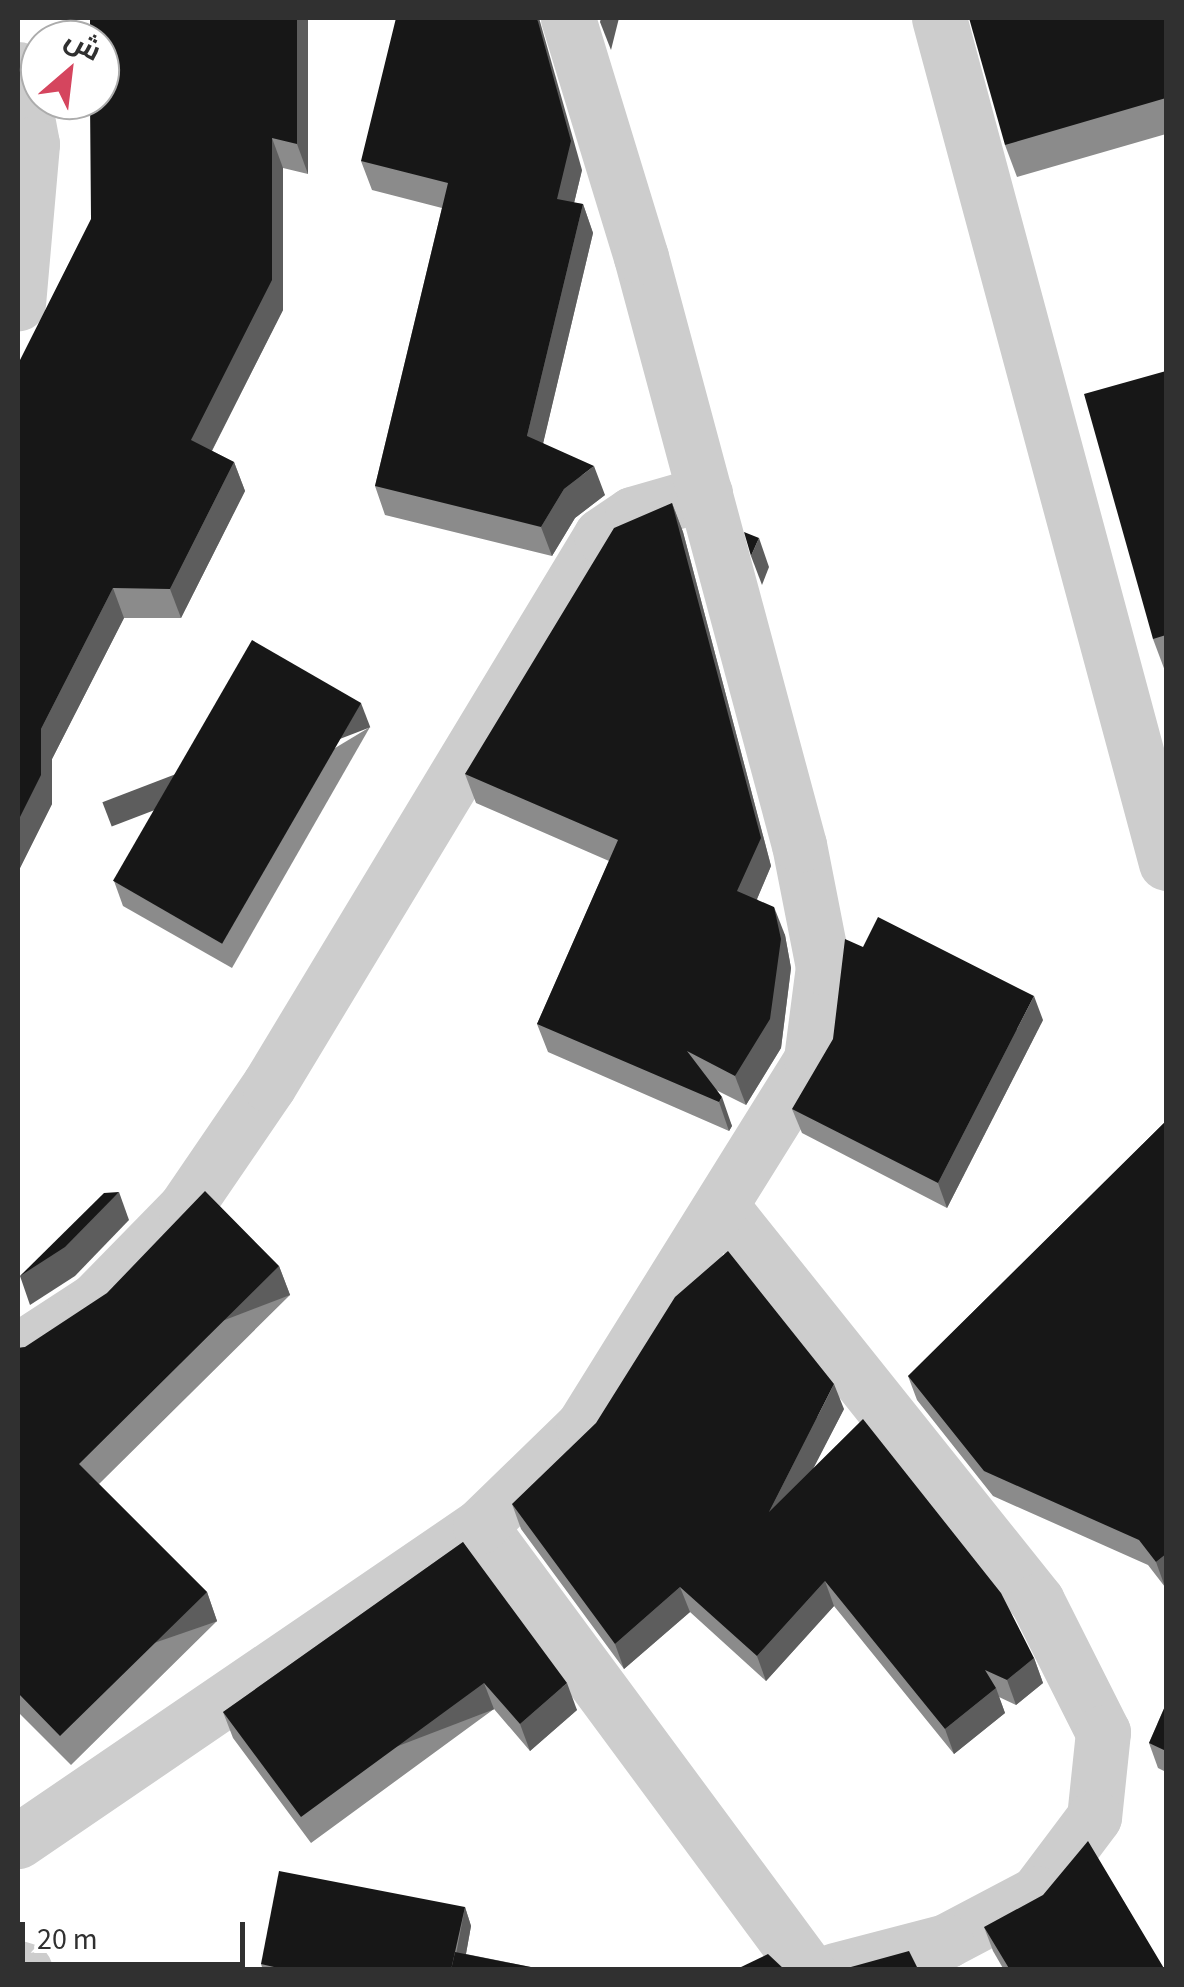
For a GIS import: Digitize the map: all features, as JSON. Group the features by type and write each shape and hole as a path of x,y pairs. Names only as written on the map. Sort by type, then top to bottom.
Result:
{"street":[{"path":"18,1841 480,1526 583,1426 723,1208 811,1060 823,967 799,845 705,493 568,18"},
{"path":"938,18 1166,862"},
{"path":"18,69 32,144 18,303"},
{"path":"18,1350 95,1300 185,1208 269,1085 601,535 632,514 705,493"},
{"path":"723,1208 1037,1600 1103,1732 1094,1818 1037,1893 946,1941 836,1970"},
{"path":"480,1526 808,1970"}],"building":[{"path":"297,18 297,144 272,138 272,280 191,440 234,462 170,589 113,588 41,729 41,775 18,821 18,364 91,219 90,120 120,120 120,20 90,20"},
{"path":"396,18 537,18 571,141 557,199 583,204 527,436 594,466 564,489 541,527 375,486 448,183 361,161"},
{"path":"969,18 1166,18 1166,98 1005,145"},
{"path":"1166,371 1166,635 1153,639 1084,394"},
{"path":"672,503 761,838 737,891 774,907 781,939 770,1019 735,1076 687,1051 722,1097 719,1102 537,1024 618,840 465,774 614,528"},
{"path":"744,532 759,538 751,556"},
{"path":"252,640 361,703 222,944 113,881"},
{"path":"878,917 1034,996 938,1183 792,1109 833,1039 845,939 863,947"},
{"path":"1166,1121 1166,1554 1156,1562 1139,1540 984,1471 908,1376"},
{"path":"205,1191 279,1266 79,1464 207,1592 60,1736 18,1693 18,1348 107,1293"},
{"path":"119,1192 65,1247 20,1276 104,1193"},
{"path":"728,1251 834,1384 769,1512 863,1419 1001,1593 1034,1658 1007,1680 985,1670 996,1688 945,1729 825,1581 757,1656 680,1587 615,1644 512,1504 596,1423 675,1297"},
{"path":"463,1542 567,1683 520,1724 484,1683 301,1817 223,1712"},
{"path":"1166,1704 1166,1751 1149,1743"},
{"path":"1088,1841 1165,1970 1010,1970 984,1927 1043,1895"},
{"path":"279,1871 465,1907 451,1970 287,1970 261,1964"},
{"path":"909,1951 917,1967 911,1970 840,1970"},
{"path":"455,1952 546,1970 451,1970"},
{"path":"768,1954 785,1970 738,1970 739,1968"}]}
